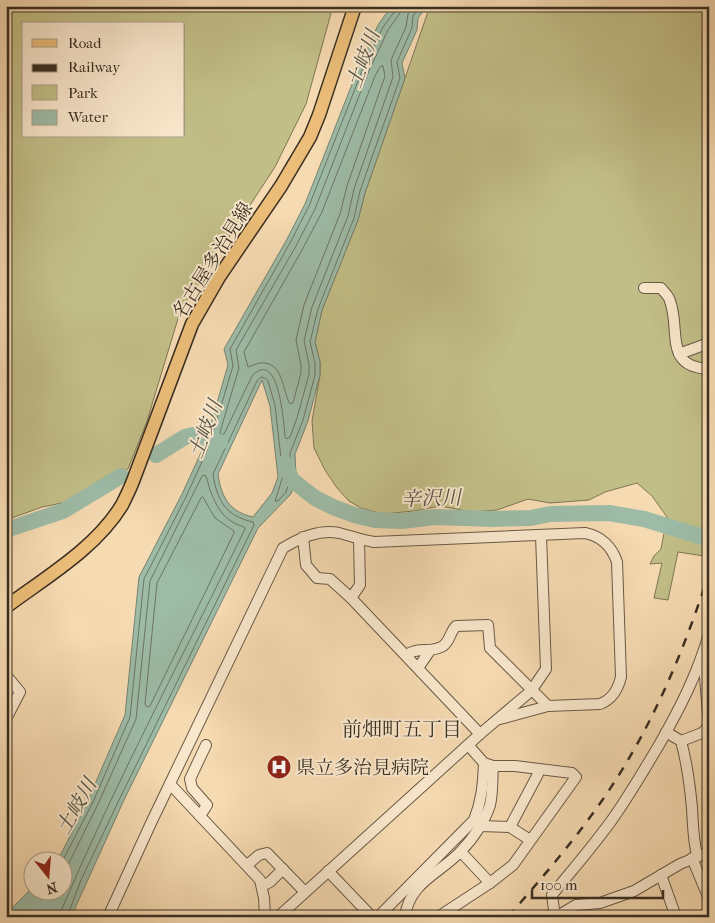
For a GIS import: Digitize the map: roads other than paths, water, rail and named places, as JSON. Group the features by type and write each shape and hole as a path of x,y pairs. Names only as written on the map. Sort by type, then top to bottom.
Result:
{"main road":[{"name":"名古屋多治見線","path":"6,607 88,545 122,504 133,481 192,324 219,277 281,186 310,137 320,115 355,6"}],"street":[{"path":"644,288 661,288 670,299 673,312 674,339 683,361 691,367 709,370"},
{"path":"679,354 709,343"},
{"path":"108,917 283,548 303,537 313,534 338,533 359,540 374,542 585,533 592,534 604,542 611,549 617,562 621,677 619,686 613,695 600,704 548,706 496,720"},
{"path":"278,917 474,739 530,691 546,669 541,536"},
{"path":"303,537 306,565 317,578 330,578 418,668 474,739 488,765 490,805 480,826 461,852 430,876 417,890 407,905 405,917"},
{"path":"351,598 360,585 359,540"},
{"path":"418,668 429,652 443,646 449,640 451,632 456,626 488,625 490,648 530,691 548,706"},
{"path":"681,741 702,732 709,726 704,658 709,634"},
{"path":"406,655 412,650 421,649 429,652"},
{"path":"704,658 636,785 613,819 552,895 556,917 576,905 600,903 626,894 695,857 709,852"},
{"path":"6,675 20,692 6,718"},
{"path":"666,732 681,741 686,761 692,810 695,857 709,898"},
{"path":"200,816 207,805 192,788 190,780 206,745"},
{"path":"438,917 512,865 576,777 572,773 516,766 488,765"},
{"path":"378,917 474,820 481,804 488,765"},
{"path":"510,827 538,774 538,769"},
{"path":"170,784 260,880 265,917"},
{"path":"480,826 510,827 530,840"},
{"path":"461,852 490,882"},
{"path":"247,865 259,855 266,853 305,892"},
{"path":"262,886 270,882 283,869"},
{"path":"328,871 372,917"},
{"path":"661,875 676,917"}],"water":[{"name":"土岐川","path":"390,6 427,6 418,18 417,30 402,63 405,78 365,193 358,220 322,310 315,342 320,362 320,375 308,421 295,454 296,476 291,494 258,528 124,800 71,917 6,917 6,914 22,898 22,900 72,900 72,850 63,850 88,800 125,715 139,577 182,494 205,444 228,365 224,349 305,204 358,69 378,25","holes":["262,380 270,406 278,477 272,493 253,517 245,515 232,507 221,489 218,474"]}],"waterway":[{"name":"土岐川","path":"156,455 185,437 193,435 220,442"},
{"name":"辛沢川","path":"285,463 292,480 315,498 354,515 375,520 402,521 435,517 531,518 550,514 609,513 644,519 709,539"},
{"path":"6,530 63,511 121,476"}],"railway":[{"path":"508,917 590,817 635,748 664,692 688,633 709,573"}],"place":[{"name":"県立多治見病院","path":"279,767"}],"district":[{"name":"前畑町五丁目","path":"402,729"}]}
